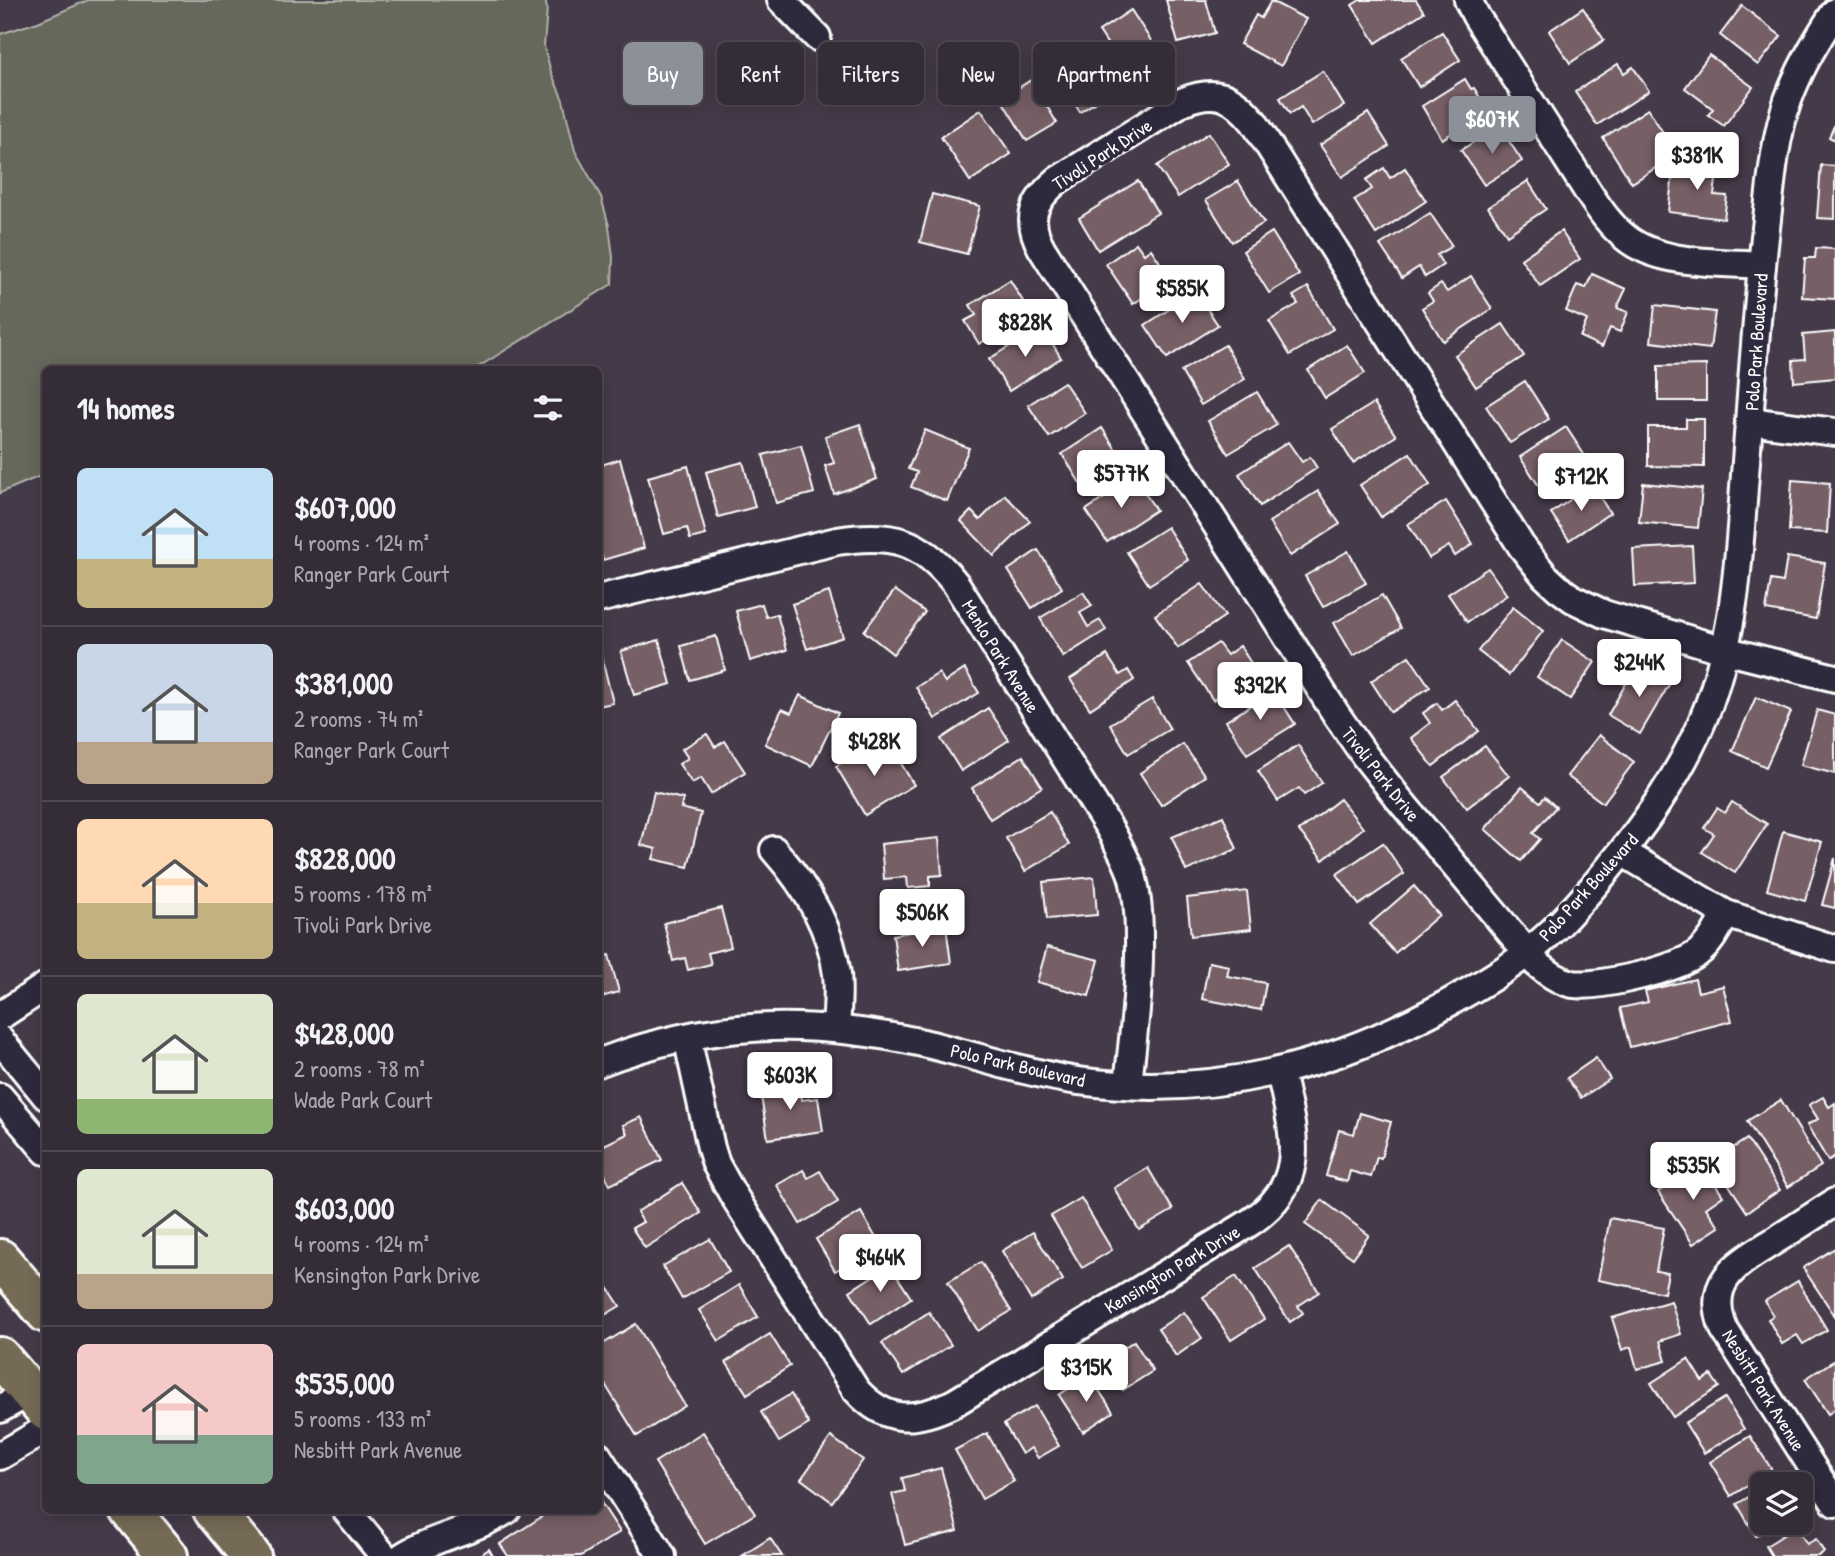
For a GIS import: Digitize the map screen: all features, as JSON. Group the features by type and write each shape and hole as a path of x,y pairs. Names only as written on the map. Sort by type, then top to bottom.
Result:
{"highway":[{"path":"0,1259 42,1308"},
{"path":"0,1357 30,1399"},
{"path":"133,1514 168,1556"},
{"path":"216,1514 251,1556"}],"street":[{"path":"781,0 817,37"},
{"path":"1468,0 1590,195 1625,238 1664,256 1762,265"},
{"name":"Polo Park Boulevard","path":"602,1062 654,1044 714,1031 771,1026 836,1028 920,1043 1077,1080 1128,1085 1209,1083 1280,1072 1351,1049 1396,1030 1474,988 1527,953 1569,915 1622,852 1652,811 1690,748 1710,701 1724,650 1737,580 1762,265 1774,161 1783,116 1800,74 1835,12"},
{"name":"Tivoli Park Drive","path":"1726,914 1707,944 1691,958 1661,969 1610,981 1583,985 1564,982 1546,972 1527,953 1381,777 1336,714 1035,237 1033,211 1039,200 1058,180 1184,101 1197,95 1211,94 1234,101 1254,122 1522,547 1545,576 1573,599 1604,614 1724,650 1835,678"},
{"path":"1749,421 1835,432"},
{"name":"Menlo Park Avenue","path":"602,598 858,537 878,537 914,546 945,570 1108,826 1129,868 1136,893 1139,956 1128,1085"},
{"path":"774,850 810,898 829,937 837,977 836,1028"},
{"path":"1622,852 1726,914 1835,949"},
{"path":"0,1016 42,989"},
{"name":"Kensington Park Drive","path":"687,1037 711,1148 716,1164 732,1193 856,1390 865,1401 877,1409 907,1417 923,1416 954,1403 1256,1219 1266,1210 1289,1178 1292,1164 1293,1136 1280,1072"},
{"path":"0,1040 42,1091"},
{"path":"0,1097 42,1147"},
{"name":"Nesbitt Park Avenue","path":"1835,1202 1735,1266 1723,1282 1718,1300 1724,1329 1835,1503"},
{"path":"0,1456 42,1431"},
{"path":"602,1462 662,1556"},
{"path":"349,1514 384,1556"},
{"path":"402,1556 430,1542 485,1523 500,1514"}],"green space":[{"path":"88,0 545,0 547,8 544,46 563,100 575,151 601,197 609,226 613,257 612,284 480,366 42,366 42,475 0,493 0,34 38,22"}],"building":[{"path":"1166,0 1206,0 1215,33 1178,43"},
{"path":"1360,0 1416,0 1424,12 1376,43 1352,5"},
{"path":"1271,1 1306,19 1281,66 1240,44 1256,15 1261,18"},
{"path":"1742,6 1781,36 1758,65 1720,35"},
{"path":"1583,8 1604,40 1570,63 1549,31"},
{"path":"1131,10 1152,42 1106,42 1099,31"},
{"path":"1442,32 1460,60 1419,87 1401,58"},
{"path":"1709,55 1753,87 1724,126 1708,115 1713,109 1685,88"},
{"path":"1618,64 1624,73 1633,67 1649,91 1597,125 1575,92"},
{"path":"1323,71 1344,106 1312,125 1301,107 1290,114 1280,98"},
{"path":"1465,79 1488,111 1442,139 1422,106"},
{"path":"1031,80 1033,105 1046,105 1057,123 1027,141 1005,105 1019,105 1019,88"},
{"path":"1076,105 1091,105 1080,112"},
{"path":"1648,109 1677,154 1632,183 1603,138"},
{"path":"981,110 1011,154 970,181 941,137"},
{"path":"1368,113 1389,146 1342,177 1320,145"},
{"path":"1835,124 1835,140 1829,137"},
{"path":"1499,126 1522,161 1484,185 1461,150"},
{"path":"1209,133 1229,164 1178,197 1157,166"},
{"path":"1691,162 1718,166 1714,195 1727,196 1724,219 1668,212 1674,166 1690,169"},
{"path":"1821,165 1835,166 1835,219 1817,218"},
{"path":"1384,168 1390,178 1405,168 1426,201 1376,234 1354,200 1372,189 1366,180"},
{"path":"1138,181 1158,213 1098,250 1079,218"},
{"path":"1238,181 1264,223 1232,242 1206,200"},
{"path":"1528,181 1546,209 1507,235 1488,207"},
{"path":"932,194 980,206 967,254 920,242"},
{"path":"1430,213 1452,246 1437,255 1443,265 1425,277 1419,267 1402,278 1380,245"},
{"path":"1561,231 1580,259 1540,286 1521,259"},
{"path":"1272,232 1299,275 1269,293 1243,251"},
{"path":"1136,243 1144,254 1151,249 1165,270 1145,283 1151,292 1133,304 1106,264"},
{"path":"1816,248 1835,249 1835,299 1802,297 1805,258 1815,258"},
{"path":"1592,274 1626,289 1617,308 1628,312 1620,332 1610,328 1602,347 1580,337 1587,320 1566,311 1577,285 1586,288"},
{"path":"1471,276 1492,309 1443,341 1422,308 1433,301 1428,293 1441,284 1447,292"},
{"path":"1010,280 1030,313 979,344 965,321 976,315 970,305"},
{"path":"1308,287 1333,329 1290,355 1269,321 1298,304 1293,296"},
{"path":"1196,292 1218,325 1167,358 1145,325"},
{"path":"1655,305 1715,312 1710,349 1651,342"},
{"path":"1503,324 1524,356 1476,387 1455,355"},
{"path":"1042,326 1061,358 1009,391 989,359"},
{"path":"1835,332 1835,378 1794,382 1793,360 1805,359 1803,335"},
{"path":"1225,345 1245,379 1201,405 1181,371"},
{"path":"1347,345 1365,373 1325,398 1308,370"},
{"path":"1706,365 1706,401 1658,401 1658,366"},
{"path":"1525,381 1549,419 1510,443 1486,406"},
{"path":"1064,382 1085,413 1049,437 1028,405"},
{"path":"1257,392 1277,425 1228,454 1208,421"},
{"path":"1374,403 1396,436 1353,463 1332,429"},
{"path":"1686,419 1704,419 1704,467 1648,466 1648,427 1686,427"},
{"path":"860,424 877,479 834,494 825,466 834,463 825,436"},
{"path":"1566,427 1587,459 1541,489 1520,457"},
{"path":"1102,428 1122,459 1082,486 1062,454"},
{"path":"925,430 969,448 947,501 911,487 917,472 908,469"},
{"path":"1288,442 1302,462 1310,457 1317,468 1260,506 1239,474"},
{"path":"801,445 814,493 776,503 763,455"},
{"path":"1410,453 1430,485 1381,517 1360,485"},
{"path":"620,459 644,548 603,560 602,557 602,465"},
{"path":"743,462 755,507 718,517 706,472"},
{"path":"688,466 706,535 690,539 687,528 664,534 648,477"},
{"path":"1135,478 1156,510 1107,542 1086,510"},
{"path":"1792,480 1830,483 1827,533 1789,531"},
{"path":"1643,483 1702,489 1698,528 1639,522"},
{"path":"1592,485 1610,513 1569,540 1551,513"},
{"path":"1318,491 1340,524 1290,556 1269,522"},
{"path":"1005,495 1030,521 994,556 961,521 971,511 980,520"},
{"path":"1446,501 1473,544 1455,556 1449,546 1429,558 1408,524"},
{"path":"1167,527 1188,560 1149,585 1127,552"},
{"path":"1692,546 1694,583 1635,586 1633,549"},
{"path":"1038,550 1062,588 1032,608 1008,570"},
{"path":"1348,551 1366,583 1323,607 1305,576"},
{"path":"1787,557 1825,563 1816,619 1766,610 1771,580 1783,582"},
{"path":"1488,568 1507,595 1467,622 1448,594"},
{"path":"1202,584 1225,616 1178,648 1155,615"},
{"path":"895,590 925,612 893,654 864,631"},
{"path":"829,592 843,637 807,649 792,604"},
{"path":"1083,592 1092,606 1080,613 1088,627 1100,620 1106,630 1063,657 1040,618"},
{"path":"1382,595 1401,628 1353,656 1334,623"},
{"path":"762,604 766,617 777,614 787,650 750,661 736,611"},
{"path":"1513,607 1543,631 1509,675 1478,651"},
{"path":"716,636 725,670 690,680 681,646"},
{"path":"659,640 671,684 634,695 621,651"},
{"path":"1562,640 1595,662 1570,699 1537,677"},
{"path":"1218,643 1227,655 1240,646 1256,671 1213,700 1188,663"},
{"path":"1107,655 1120,675 1128,670 1134,680 1090,709 1070,679"},
{"path":"1409,656 1430,687 1391,712 1371,681"},
{"path":"602,658 613,703 602,705"},
{"path":"1637,664 1670,683 1640,734 1608,715"},
{"path":"965,669 979,693 935,719 916,687 939,673 945,682"},
{"path":"1274,691 1295,724 1247,754 1226,721"},
{"path":"800,695 838,713 812,766 765,744 782,709 791,713"},
{"path":"1756,697 1791,712 1766,767 1732,751"},
{"path":"1152,699 1170,729 1128,754 1110,724"},
{"path":"1455,700 1479,731 1433,766 1411,738 1430,723 1423,713 1437,703 1442,710"},
{"path":"988,708 1009,740 961,771 941,739"},
{"path":"1817,710 1835,715 1835,774 1801,765"},
{"path":"707,734 715,747 725,741 745,772 711,794 701,778 692,783 679,764 688,758 682,749"},
{"path":"1599,735 1634,762 1603,803 1567,776"},
{"path":"874,743 882,756 893,750 914,785 865,815 836,766"},
{"path":"1183,744 1205,776 1161,805 1140,773"},
{"path":"1298,745 1322,783 1304,795 1299,788 1278,801 1258,771"},
{"path":"1485,746 1509,776 1467,808 1443,777"},
{"path":"1023,756 1042,787 990,819 972,788"},
{"path":"1522,787 1540,802 1545,797 1556,807 1533,833 1540,839 1521,861 1485,829"},
{"path":"654,792 683,799 681,808 701,813 688,867 653,859 656,849 641,845"},
{"path":"1340,799 1363,828 1323,860 1299,831"},
{"path":"1732,802 1767,824 1735,873 1702,852 1714,834 1704,828 1717,808 1725,813"},
{"path":"1050,812 1069,845 1025,871 1006,838"},
{"path":"1223,816 1237,849 1186,871 1172,837"},
{"path":"1783,831 1822,842 1805,901 1767,890"},
{"path":"939,838 942,875 930,876 930,886 908,888 907,877 884,879 881,844"},
{"path":"1383,843 1404,874 1359,905 1337,874"},
{"path":"1835,858 1835,908 1822,905"},
{"path":"1094,877 1097,915 1047,919 1043,882"},
{"path":"1414,886 1439,915 1395,953 1370,924"},
{"path":"1247,891 1251,929 1191,936 1187,898"},
{"path":"721,908 731,947 708,953 711,964 688,970 685,958 673,961 664,923"},
{"path":"946,926 951,963 898,971 893,935"},
{"path":"1047,947 1099,960 1089,996 1037,982"},
{"path":"609,955 619,992 602,997 602,957"},
{"path":"1209,962 1229,966 1227,976 1266,983 1261,1010 1202,999"},
{"path":"1695,979 1698,992 1723,986 1732,1021 1630,1047 1620,1008 1648,1002 1645,991"},
{"path":"1596,1058 1610,1079 1581,1098 1567,1078"},
{"path":"799,1084 802,1100 818,1098 823,1131 768,1139 760,1090"},
{"path":"1823,1097 1829,1107 1835,1103 1835,1156 1828,1161 1807,1125 1818,1119 1809,1105"},
{"path":"1781,1100 1821,1166 1788,1187 1747,1121"},
{"path":"1360,1113 1391,1122 1381,1158 1377,1157 1371,1177 1350,1171 1347,1182 1326,1176 1339,1130 1354,1134"},
{"path":"641,1117 662,1160 610,1185 602,1169 602,1146 627,1134 623,1125"},
{"path":"1747,1139 1780,1190 1747,1212 1713,1161"},
{"path":"1701,1163 1723,1196 1706,1208 1719,1227 1693,1244 1658,1192"},
{"path":"1148,1168 1173,1210 1139,1230 1114,1188"},
{"path":"803,1170 808,1178 820,1171 838,1202 800,1224 777,1185"},
{"path":"682,1183 701,1213 645,1248 632,1228 643,1222 637,1212"},
{"path":"1081,1198 1112,1250 1082,1268 1051,1216"},
{"path":"1322,1200 1369,1235 1353,1258 1305,1224"},
{"path":"861,1212 880,1245 835,1271 816,1239"},
{"path":"1610,1218 1664,1228 1656,1271 1668,1273 1664,1293 1598,1280"},
{"path":"1033,1232 1063,1280 1031,1300 1002,1251"},
{"path":"710,1239 729,1272 682,1299 663,1266"},
{"path":"1289,1246 1319,1292 1298,1306 1303,1313 1290,1322 1255,1268"},
{"path":"1835,1248 1835,1316 1803,1268"},
{"path":"981,1262 1011,1311 978,1331 948,1282"},
{"path":"890,1265 911,1298 871,1324 850,1291"},
{"path":"1236,1276 1264,1319 1231,1340 1203,1297"},
{"path":"602,1278 620,1306 602,1317"},
{"path":"1798,1281 1827,1330 1803,1344 1797,1335 1782,1344 1768,1319 1773,1316 1765,1301"},
{"path":"739,1285 758,1317 719,1341 699,1310"},
{"path":"1671,1301 1681,1334 1660,1341 1666,1361 1637,1369 1631,1347 1622,1350 1612,1318"},
{"path":"929,1312 951,1345 903,1375 882,1343"},
{"path":"1184,1312 1202,1338 1176,1356 1158,1329"},
{"path":"636,1324 685,1406 637,1436 602,1379 602,1345"},
{"path":"770,1334 790,1366 747,1394 726,1362"},
{"path":"1134,1341 1153,1371 1123,1390 1104,1361"},
{"path":"1688,1359 1702,1381 1711,1375 1719,1387 1673,1417 1651,1383"},
{"path":"1835,1360 1835,1409 1828,1414 1805,1379"},
{"path":"1089,1375 1113,1412 1083,1432 1059,1395"},
{"path":"791,1394 809,1424 779,1442 761,1412"},
{"path":"1725,1398 1744,1429 1704,1453 1685,1423"},
{"path":"1035,1406 1059,1446 1038,1458 1031,1448 1022,1454 1004,1424"},
{"path":"703,1432 755,1514 705,1544 655,1462"},
{"path":"987,1433 1014,1481 982,1499 955,1450"},
{"path":"1750,1436 1772,1470 1750,1472 1750,1484 1731,1496 1710,1462"},
{"path":"831,1437 863,1460 832,1502 801,1479"},
{"path":"941,1468 958,1531 905,1545 892,1494 905,1491 902,1478"},
{"path":"1750,1496 1750,1526 1737,1504"},
{"path":"602,1504 620,1532 581,1556 508,1556 500,1544 546,1514 602,1514"},
{"path":"1783,1535 1801,1535 1807,1544 1816,1539 1824,1552 1818,1556 1772,1556 1766,1546"},
{"path":"770,1538 782,1556 742,1556"},
{"path":"489,1549 493,1556 479,1556"}]}
